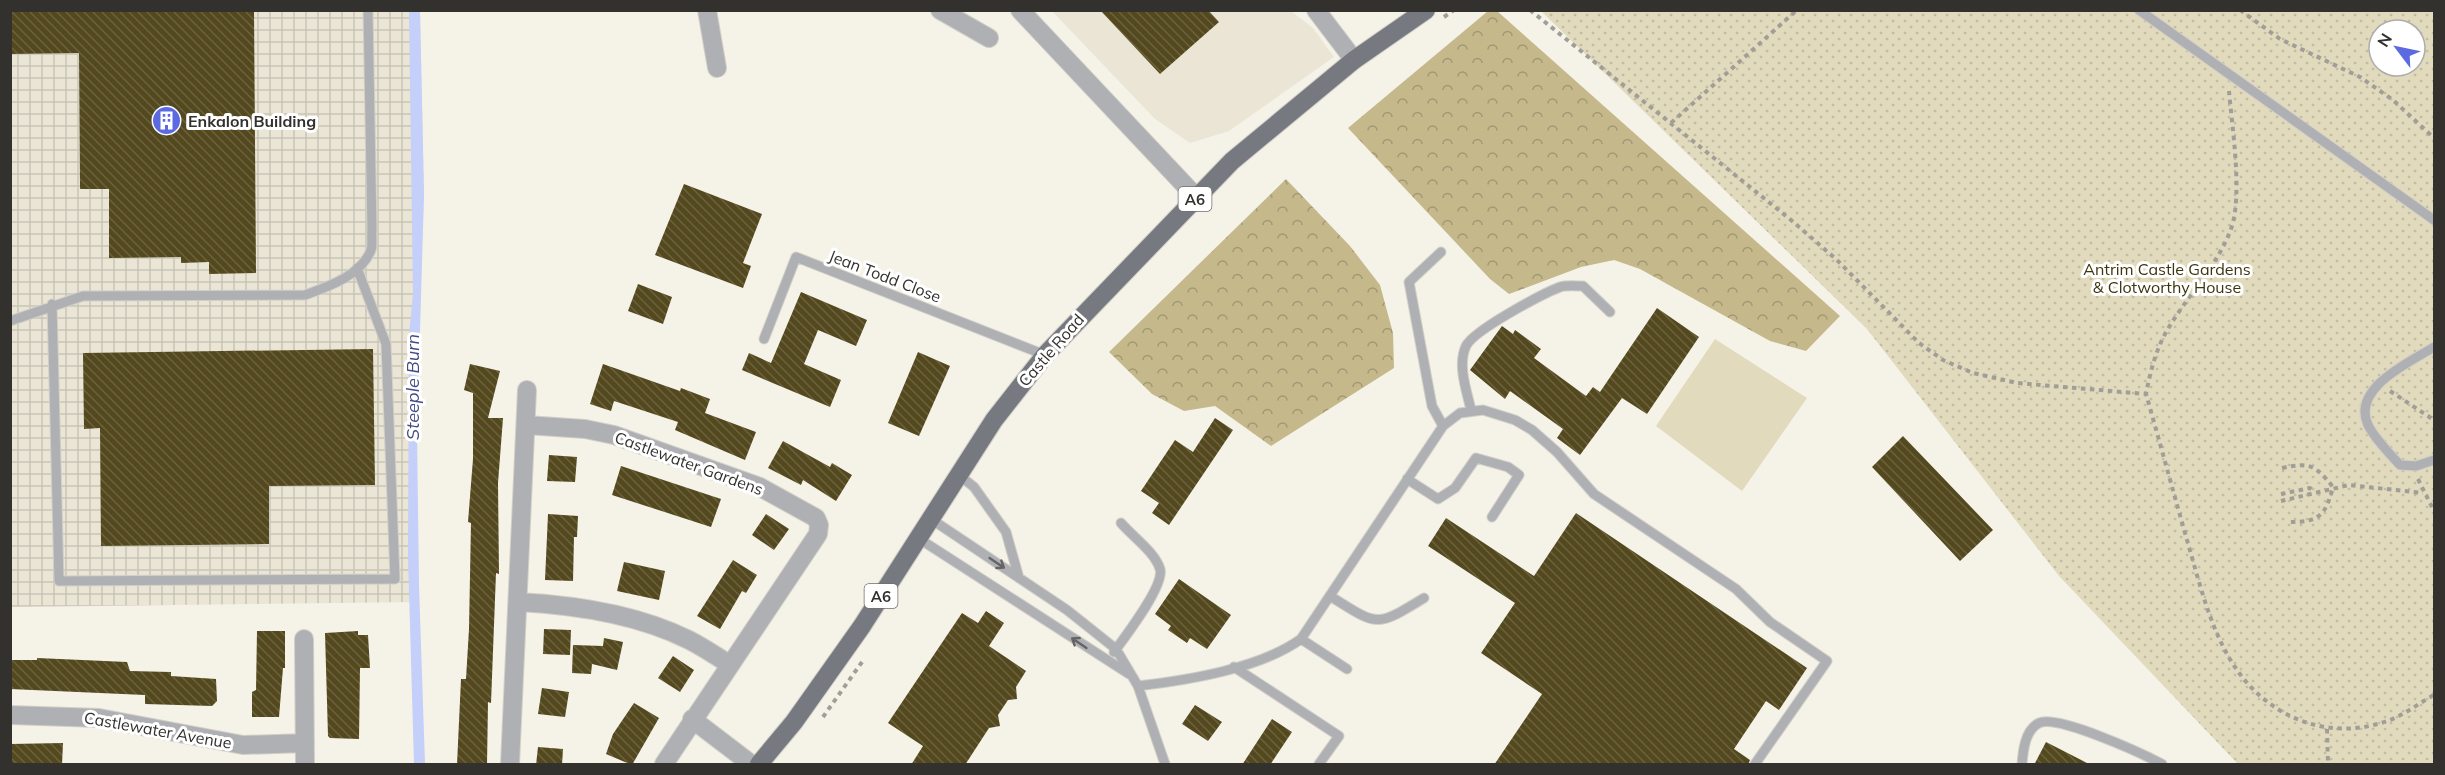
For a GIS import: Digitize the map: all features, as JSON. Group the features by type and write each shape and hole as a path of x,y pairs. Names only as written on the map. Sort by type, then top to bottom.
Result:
{"main road":[{"name":"Castle Road","path":"759,765 794,722 856,636 1007,402 1045,355 1196,197 1269,128 1354,60 1432,16"}],"street":[{"path":"707,10 717,68"},
{"path":"940,10 989,38"},
{"path":"1020,10 1196,197"},
{"path":"1316,10 1354,60"},
{"path":"510,765 527,390"},
{"name":"Castlewater Gardens","path":"526,425 585,429 614,435 760,487 816,518 819,525 818,534 692,719 664,765"},
{"path":"518,602 568,604 657,627 689,640 729,664"},
{"path":"304,639 305,765"},
{"name":"Castlewater Avenue","path":"10,715 99,718 243,745 305,743"},
{"path":"692,719 751,765"}],"lane":[{"path":"10,321 52,304 83,296 304,295 336,284 357,268 371,250 372,231 368,10"},
{"path":"2139,10 2434,220"},
{"path":"1441,252 1409,282 1432,406 1443,426"},
{"name":"Jean Todd Close","path":"764,339 796,257 1045,355"},
{"path":"52,304 58,581 395,579 386,344 357,268"},
{"path":"1471,410 1464,360 1466,347 1476,333 1562,286 1583,286 1610,312"},
{"path":"2434,347 2379,383 2370,392 2365,408 2367,424 2400,465 2416,466 2434,460"},
{"path":"1138,686 1183,681 1234,667 1284,651 1300,639 1443,426 1460,413 1471,410 1497,412 1532,430 1551,445 1594,494 1736,589 1770,622 1827,661 1755,765"},
{"path":"1407,479 1438,499 1455,488 1476,458 1508,467 1519,475 1492,517"},
{"path":"959,476 974,487 1006,532 1019,578"},
{"path":"931,519 1067,610 1116,649 1138,686 1165,765"},
{"path":"1107,661 1158,586 1161,571 1156,561 1121,523"},
{"path":"918,538 1129,674"},
{"path":"1330,596 1368,620 1389,619 1424,598"},
{"path":"1300,639 1347,669"},
{"path":"1234,667 1339,736 1319,765"},
{"path":"2022,765 2023,749 2031,730 2040,723 2051,722 2080,729 2162,765"}],"path":[{"path":"1432,16 1454,10"},
{"path":"1530,10 1791,220 1837,260 1918,343 1943,360 1973,373 2017,383 2146,394"},
{"path":"1671,123 1797,10"},
{"path":"2240,10 2280,39 2360,77 2400,106 2434,138"},
{"path":"2227,73 2235,193 2231,227 2216,257 2165,334 2150,370 2146,394 2208,610 2230,656 2249,685 2271,704 2300,722 2327,729 2388,721 2434,695"},
{"path":"2379,383 2434,420"},
{"path":"2282,468 2304,463 2319,470 2333,487"},
{"path":"2416,466 2423,493 2434,511"},
{"path":"2281,501 2333,487 2372,486 2423,493"},
{"path":"2288,522 2311,522 2328,509 2333,487"},
{"path":"2281,494 2310,488 2314,491"},
{"path":"821,720 867,656"},
{"path":"2327,729 2328,765"}],"shaded area":[{"path":"10,11 420,11 424,195 418,326 416,602 11,607"},
{"path":"1052,11 1291,11 1313,28 1334,57 1229,131 1190,143 1155,119"}],"green space":[{"path":"1488,11 1497,11 1840,316 1806,351 1770,341 1640,269 1614,260 1581,267 1509,294 1490,279 1348,128"},
{"name":"Antrim Castle Gardens & Clotworthy House","path":"1541,11 2434,11 2434,764 2238,764 2059,576 1867,329"},
{"path":"1286,179 1350,246 1380,285 1393,333 1394,368 1271,446 1215,406 1184,411 1152,394 1109,352"},
{"path":"1715,339 1807,398 1742,491 1656,426"}],"water":[{"name":"Steeple Burn","path":"409,11 420,11 424,195 417,433 425,764 414,764 408,556 409,335 413,294"}],"building":[{"name":"Enkalon Building","path":"10,10 254,10 256,273 209,274 209,262 181,263 181,257 109,258 109,189 80,189 79,53 10,54"},
{"path":"1100,10 1208,10 1219,22 1160,74"},
{"path":"684,184 762,214 743,263 751,266 743,288 655,255"},
{"path":"638,284 672,297 663,324 628,311"},
{"path":"801,292 867,320 856,346 818,330 804,364 841,380 830,407 742,370 749,353 771,363"},
{"path":"1657,308 1699,337 1647,414 1622,398 1580,455 1557,438 1563,429 1510,391 1505,399 1470,370 1502,326 1513,334 1515,330 1541,349 1534,358 1586,396 1593,387 1600,392"},
{"path":"373,349 375,485 269,486 269,544 101,546 100,428 84,429 83,353"},
{"path":"918,352 950,366 919,436 888,423"},
{"path":"470,364 500,371 488,418 503,418 498,483 499,574 496,573 491,703 488,702 487,765 457,765 461,679 466,679 469,629 471,523 468,522 473,459 473,393 464,390"},
{"path":"603,364 710,399 705,413 756,432 745,460 675,430 678,422 614,401 611,411 590,404"},
{"path":"1215,418 1233,430 1169,525 1152,513 1159,503 1141,491 1175,440 1193,452"},
{"path":"1903,436 1993,530 1960,561 1872,467"},
{"path":"783,441 830,467 832,463 852,475 836,501 803,480 801,485 768,468"},
{"path":"549,455 577,457 575,482 547,481"},
{"path":"621,466 721,499 711,527 612,495"},
{"path":"1576,513 1807,668 1779,710 1766,701 1734,749 1750,760 1748,765 1494,765 1542,694 1481,653 1515,603 1428,546 1446,518 1534,576"},
{"path":"548,514 578,516 577,537 574,537 573,581 545,580"},
{"path":"766,514 789,529 774,550 752,535"},
{"path":"733,560 757,575 746,593 742,591 720,629 697,616"},
{"path":"624,562 665,571 659,600 617,591"},
{"path":"1179,579 1231,615 1207,649 1190,638 1187,643 1168,630 1171,626 1155,614"},
{"path":"986,611 1004,623 989,646 1026,671 1016,687 1017,699 1008,700 998,715 1000,726 989,728 965,765 911,765 923,746 888,723 962,613 978,623"},
{"path":"544,629 571,630 570,655 543,654"},
{"path":"257,631 285,631 285,668 283,668 279,717 252,717 252,692 256,690"},
{"path":"358,631 358,635 368,635 370,668 360,668 359,739 330,738 328,736 325,633"},
{"path":"604,638 623,642 617,670 592,664 591,674 572,673 573,645 603,646"},
{"path":"673,656 694,670 680,692 658,678"},
{"path":"37,658 127,662 130,671 171,672 171,676 216,679 217,701 212,706 145,704 145,695 10,689 10,660 37,660"},
{"path":"542,688 569,692 565,717 538,714"},
{"path":"634,703 659,718 632,765 606,754 613,734"},
{"path":"1195,705 1222,722 1208,741 1182,724"},
{"path":"1272,719 1292,732 1270,765 1242,765"},
{"path":"2046,742 2091,765 2034,765"},
{"path":"63,743 62,765 10,765 10,744"},
{"path":"538,747 563,749 562,765 536,765"}],"place":[{"name":"Enkalon Building","path":"167,121"}]}
